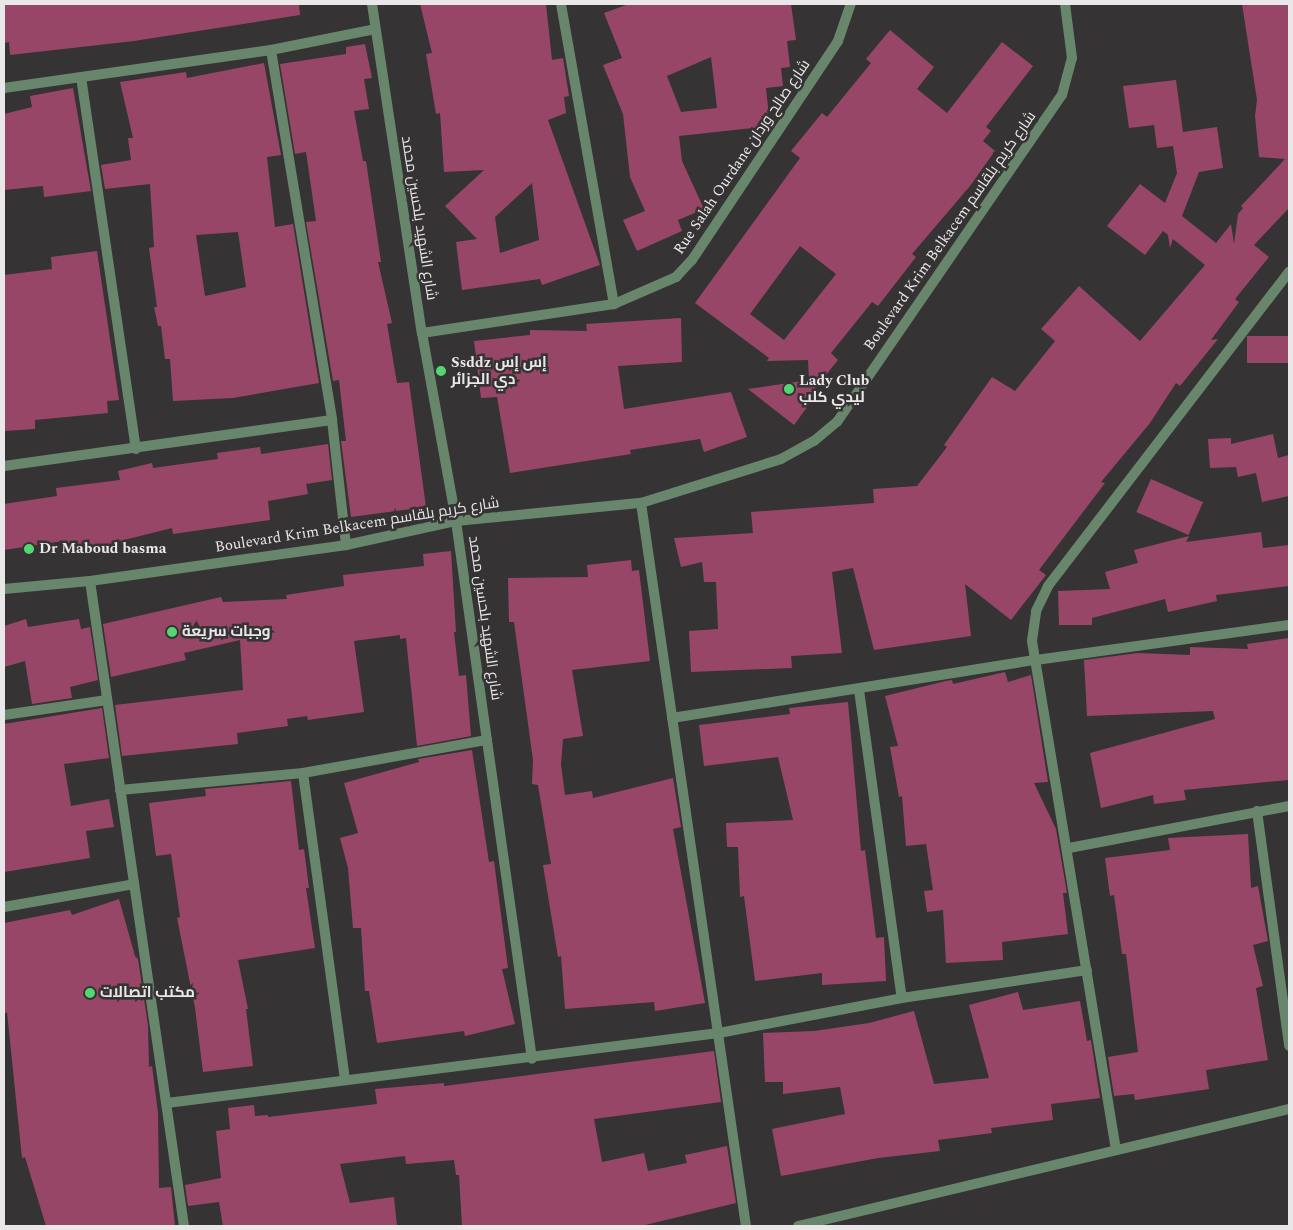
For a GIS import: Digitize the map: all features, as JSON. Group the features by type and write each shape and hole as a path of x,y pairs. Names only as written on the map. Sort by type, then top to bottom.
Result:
{"street":[{"name":"شارع الشهيد بلحسين محمد","path":"372,4 422,333 456,521 532,1059"},
{"path":"561,4 614,304"},
{"name":"Rue Salah Ourdane شارع صالح وردان","path":"422,333 614,304 670,281 685,269 838,41 851,4"},
{"name":"Boulevard Krim Belkacem شارع كريم بلقاسم","path":"4,589 90,581 346,545 456,521 641,502 781,459 814,441 837,422 1062,95 1072,58 1065,4"},
{"path":"4,88 271,50 375,29"},
{"path":"271,50 332,420 346,545"},
{"path":"81,76 136,449"},
{"path":"1116,1150 1036,660 1033,626 1036,611 1048,586 1289,272"},
{"path":"4,466 332,420"},
{"path":"641,502 746,1226"},
{"path":"90,581 184,1226"},
{"path":"672,718 859,690 1036,660 1289,625"},
{"path":"859,690 902,998"},
{"path":"4,716 106,700"},
{"path":"120,790 303,773 487,740"},
{"path":"303,773 345,1078"},
{"path":"1068,848 1289,806"},
{"path":"1258,811 1289,1046"},
{"path":"4,907 134,884"},
{"path":"167,1103 345,1078 532,1059 719,1033 902,998 1087,970"},
{"path":"798,1226 1289,1109"}],"building":[{"path":"4,4 299,4 300,15 134,41 10,55 9,42 4,43"},
{"path":"420,4 546,4 552,60 563,58 569,96 564,97 566,113 548,120 600,265 542,285 540,279 462,290 456,242 477,239 445,206 484,170 444,172 440,113 436,114 426,54 432,53","holes":["532,183 539,240 500,253 495,217"]},
{"path":"629,4 791,4 796,40 787,41 790,67 781,68 783,86 766,88 770,126 679,136 682,161 704,209 678,220 682,231 637,251 623,220 645,211 630,177 623,114 603,65 622,58 604,13","holes":["711,57 717,108 681,112 667,76"]},
{"path":"1242,4 1289,4 1289,208 1254,245 1269,257 1235,299 1239,302 1211,340 1218,339 1180,386 1176,383 1150,423 1101,482 1105,483 1039,570 1046,575 1011,620 965,584 971,636 874,650 853,568 832,572 842,653 791,656 792,668 691,672 689,631 718,629 716,582 704,582 702,562 681,567 674,538 753,533 751,512 874,503 873,489 917,486 947,447 944,445 992,377 1015,391 1055,341 1041,329 1079,286 1140,341 1205,265 1173,239 1170,248 1168,235 1163,231 1145,255 1107,226 1140,184 1165,203 1177,173 1173,146 1157,148 1154,125 1129,128 1123,86 1176,80 1183,132 1217,127 1223,168 1199,172 1182,216 1216,243 1231,224 1234,244 1238,214 1243,208 1241,206 1285,159 1259,157 1255,116 1257,100"},
{"path":"890,30 934,67 917,89 947,113 1002,42 1033,66 986,127 991,131 983,141 995,151 970,186 912,254 916,257 878,306 872,302 831,353 838,360 809,396 813,399 794,425 748,389 809,380 808,360 767,361 769,358 695,303 800,158 791,151 822,113 827,117 871,63 866,59","holes":["800,246 836,274 784,340 750,314"]},
{"path":"365,44 372,78 364,79 369,109 354,111 363,161 366,161 381,262 378,262 392,323 387,324 397,383 409,382 426,507 351,517 341,441 346,441 339,380 333,381 306,222 316,221 306,152 295,154 280,64 346,54 346,47"},
{"path":"264,63 281,155 267,157 275,227 293,224 319,383 233,398 173,401 170,359 165,359 161,326 158,326 154,307 157,307 149,248 154,247 150,184 105,189 101,165 131,160 128,138 133,138 120,82 186,72 187,78","holes":["238,232 246,287 205,296 196,235"]},
{"path":"73,88 91,191 44,197 43,186 4,190 4,114 32,107 30,96"},
{"path":"97,251 119,400 107,401 108,413 35,420 35,429 4,431 4,275 52,269 51,257"},
{"path":"681,318 682,362 618,366 624,409 731,392 747,437 704,452 700,439 630,450 631,454 510,473 497,397 481,398 474,341 530,335 530,330 587,331 586,324"},
{"path":"1247,336 1289,336 1289,363 1247,363"},
{"path":"1273,434 1278,458 1289,455 1289,496 1262,502 1256,473 1238,477 1236,467 1210,468 1208,439 1231,438 1231,444"},
{"path":"328,444 332,480 306,484 308,494 268,501 270,520 173,534 172,528 112,543 112,547 65,554 63,541 4,550 4,504 57,496 56,488 120,480 118,471 152,463 153,468 218,459 217,453 260,447 261,454"},
{"path":"1151,479 1203,502 1188,535 1136,512"},
{"path":"1261,532 1263,548 1289,545 1289,586 1216,595 1217,601 1168,612 1165,599 1092,618 1092,625 1059,625 1058,591 1110,589 1105,572 1138,563 1134,550 1189,536 1186,542"},
{"path":"451,551 456,632 454,632 459,676 466,675 471,736 417,746 406,638 400,639 400,635 354,641 364,712 308,720 307,716 287,719 288,726 237,733 238,744 122,756 115,705 243,690 240,640 184,653 186,660 111,677 103,624 221,597 223,602 287,599 286,595 344,586 343,575 424,566 423,554"},
{"path":"631,560 632,571 639,570 650,661 572,670 583,736 563,739 561,765 565,795 592,791 593,798 673,778 681,827 673,829 705,1003 655,1011 654,1002 565,1009 561,956 558,957 543,865 551,864 538,785 532,784 533,760 514,622 509,622 508,578 588,577 587,565"},
{"path":"26,619 28,627 79,619 81,629 90,627 98,680 70,687 72,698 32,704 25,661 4,667 4,626"},
{"path":"1289,638 1289,780 1184,790 1186,800 1154,804 1153,795 1101,808 1090,753 1215,719 1213,711 1087,716 1084,660 1138,653 1190,655 1190,647 1248,649 1247,644"},
{"path":"1005,672 1008,682 1031,675 1048,782 1034,783 1056,829 1067,893 1063,893 1068,934 1002,942 1003,960 946,963 943,910 927,912 924,891 933,890 926,844 906,846 902,796 899,797 890,747 898,746 885,696 946,681 952,680 953,684"},
{"path":"848,702 861,851 865,850 876,938 884,937 886,981 822,985 822,973 755,981 744,896 740,897 738,847 727,847 726,823 793,820 778,757 704,766 699,725 790,714 789,708"},
{"path":"102,708 109,758 64,764 71,806 109,799 114,827 86,831 90,858 4,872 4,724"},
{"path":"472,750 489,862 494,861 508,968 502,969 515,1024 465,1036 464,1031 377,1043 369,991 365,991 361,928 353,928 348,868 340,838 358,833 344,783 419,762 418,759"},
{"path":"291,781 299,850 304,849 309,888 306,888 315,948 238,960 248,1009 246,1009 253,1066 203,1072 195,1008 177,918 180,917 171,854 156,856 149,803 206,796 205,789"},
{"path":"1248,834 1251,888 1258,886 1268,941 1253,945 1263,986 1256,988 1268,1060 1206,1070 1209,1089 1135,1100 1134,1094 1114,1096 1108,1057 1138,1052 1126,954 1122,954 1114,895 1110,896 1105,858 1170,850 1168,838"},
{"path":"119,899 135,956 138,959 148,1025 149,1067 152,1066 158,1113 159,1188 171,1187 175,1226 46,1226 25,1157 22,1158 7,1012 4,1014 4,923 70,910 72,915"},
{"path":"1018,992 1023,1010 1080,1001 1087,1041 1091,1040 1100,1098 1051,1104 1053,1120 991,1128 992,1133 938,1140 940,1151 878,1158 781,1176 772,1129 845,1114 840,1087 783,1094 783,1082 765,1082 763,1033 814,1031 869,1023 914,1011 934,1084 989,1078 969,1005"},
{"path":"714,1051 721,1102 594,1119 602,1162 644,1153 648,1171 687,1163 685,1155 727,1146 736,1203 641,1226 462,1226 459,1175 456,1175 454,1160 406,1164 405,1156 340,1164 350,1203 394,1197 397,1226 223,1226 219,1202 188,1206 185,1185 221,1178 216,1131 230,1129 228,1108 254,1105 255,1116 268,1115 268,1117 377,1104 375,1089 444,1083 444,1086"}],"place":[{"name":"Ssddz إس إس دي الجزائر","path":"441,371"},
{"name":"Lady Club ليدي كلب","path":"789,389"},
{"name":"Dr Maboud basma","path":"29,549"},
{"name":"وجبات سريعة","path":"172,632"},
{"name":"مكتب اتصالات","path":"90,993"}]}
